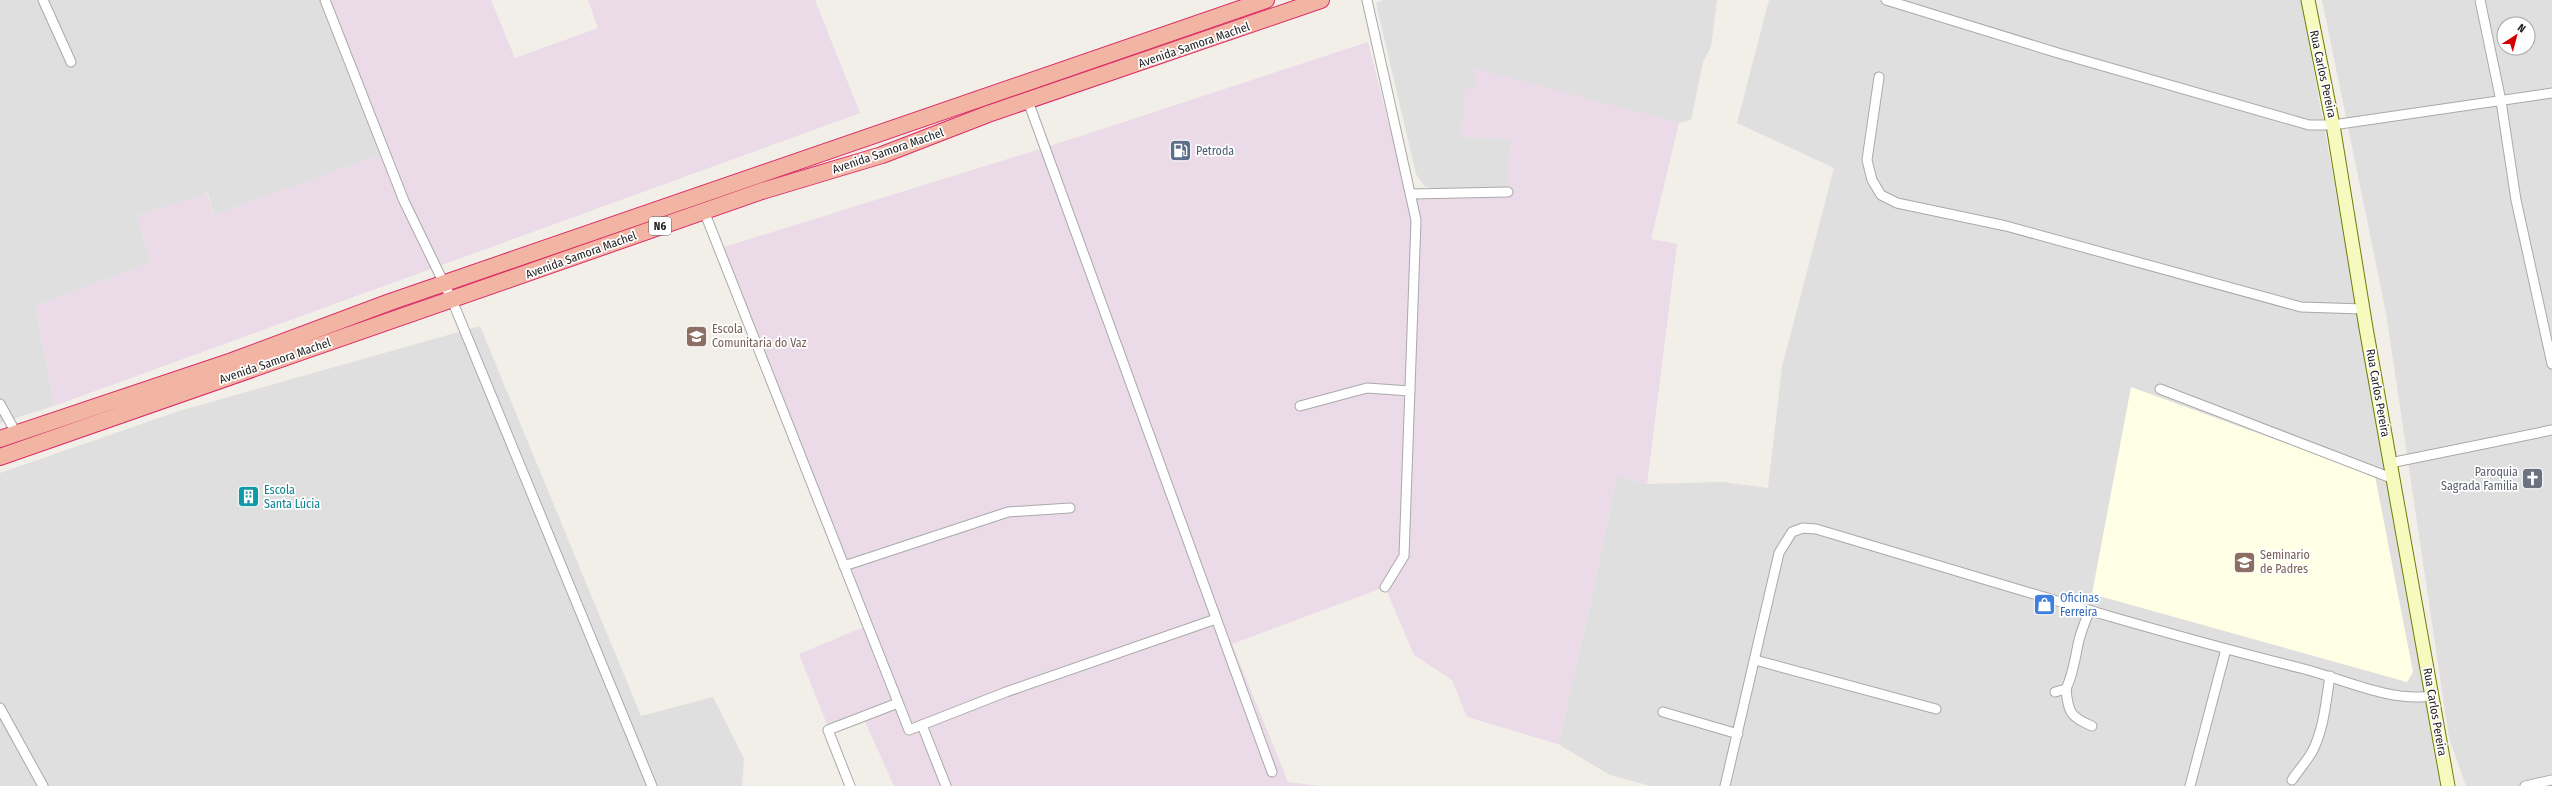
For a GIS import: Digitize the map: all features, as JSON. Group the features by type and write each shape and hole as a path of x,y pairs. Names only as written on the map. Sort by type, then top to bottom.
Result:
{"highway":[{"name":"Avenida Samora Machel","path":"0,439 232,361 334,322 1266,0"},
{"name":"Avenida Samora Machel","path":"0,457 762,191 882,155 1028,101 1321,0"}],"main road":[{"name":"Rua Carlos Pereira","path":"2308,0 2333,125 2363,309 2448,786"}],"street":[{"path":"43,0 70,62"},
{"path":"325,0 404,200 452,300 652,786"},
{"path":"1367,0 1412,194 1416,220 1404,556 1385,587"},
{"path":"1886,0 2299,123 2333,125 2552,93"},
{"path":"2480,0 2501,101 2516,200 2552,364"},
{"path":"1879,77 1867,160 1872,180 1881,195 1898,203 2006,226 2301,307 2363,309"},
{"path":"1028,101 1272,772"},
{"path":"1412,194 1508,192"},
{"path":"704,211 909,730 1006,692 1216,618"},
{"path":"1300,406 1367,388 1410,391"},
{"path":"2160,389 2394,479"},
{"path":"0,404 16,433"},
{"path":"2390,463 2552,430"},
{"path":"844,566 1008,512 1070,508"},
{"path":"1725,786 1779,554 1792,532 1803,528 1816,529 2226,650 2330,676 2398,697 2416,698 2432,696"},
{"path":"2090,610 2079,640 2076,666 2066,688 2071,713 2076,720 2092,726"},
{"path":"2190,786 2226,650"},
{"path":"1755,660 1936,708"},
{"path":"2292,780 2311,752 2317,739 2323,717 2330,676"},
{"path":"2055,692 2066,688"},
{"path":"850,786 828,730 898,703"},
{"path":"0,708 43,786"},
{"path":"1663,712 1738,734"},
{"path":"922,725 946,786"},
{"path":"2525,786 2552,780"}],"shaded area":[{"path":"0,0 323,0 389,152 214,215 208,193 137,216 151,262 36,306 54,406 0,423"},
{"path":"325,0 491,0 515,58 598,28 588,0 815,0 860,113 54,406 36,306 151,262 137,216 207,193 214,215 388,152"},
{"path":"1383,0 1717,0 1711,47 1703,62 1691,120 1679,123 1476,87 1461,137 1511,138 1508,196 1425,187 1416,174 1376,3"},
{"path":"1769,0 2301,0 2359,318 2440,786 1651,786 1610,775 1558,744 1591,601 1617,475 1647,484 1723,482 1768,488 1782,367 1834,168 1737,123"},
{"path":"2322,0 2552,0 2552,786 2466,786 2449,738 2386,313"},
{"path":"1368,42 1407,196 1505,198 1511,139 1461,137 1465,90 1476,87 1473,68 1679,123 1651,239 1677,244 1647,484 1617,475 1591,601 1558,744 1467,717 1452,680 1414,655 1385,587 1232,644 1288,782 1320,786 894,786 863,717 828,727 799,654 871,624 776,390 724,247 1053,145"},
{"path":"480,326 641,716 713,697 744,759 742,786 0,786 0,473 179,411"},
{"name":"Seminario de Padres","path":"2131,387 2375,476 2413,672 2407,682 2092,594"}],"place":[{"name":"Petroda","path":"1181,151"},
{"name":"Escola Comunitaria do Vaz","path":"696,336"},
{"name":"Paroquia Sagrada Familia","path":"2533,479"},
{"name":"Escola Santa Lúcia","path":"248,497"},
{"name":"Seminario de Padres","path":"2245,562"},
{"name":"Oficinas Ferreira","path":"2045,605"}]}
